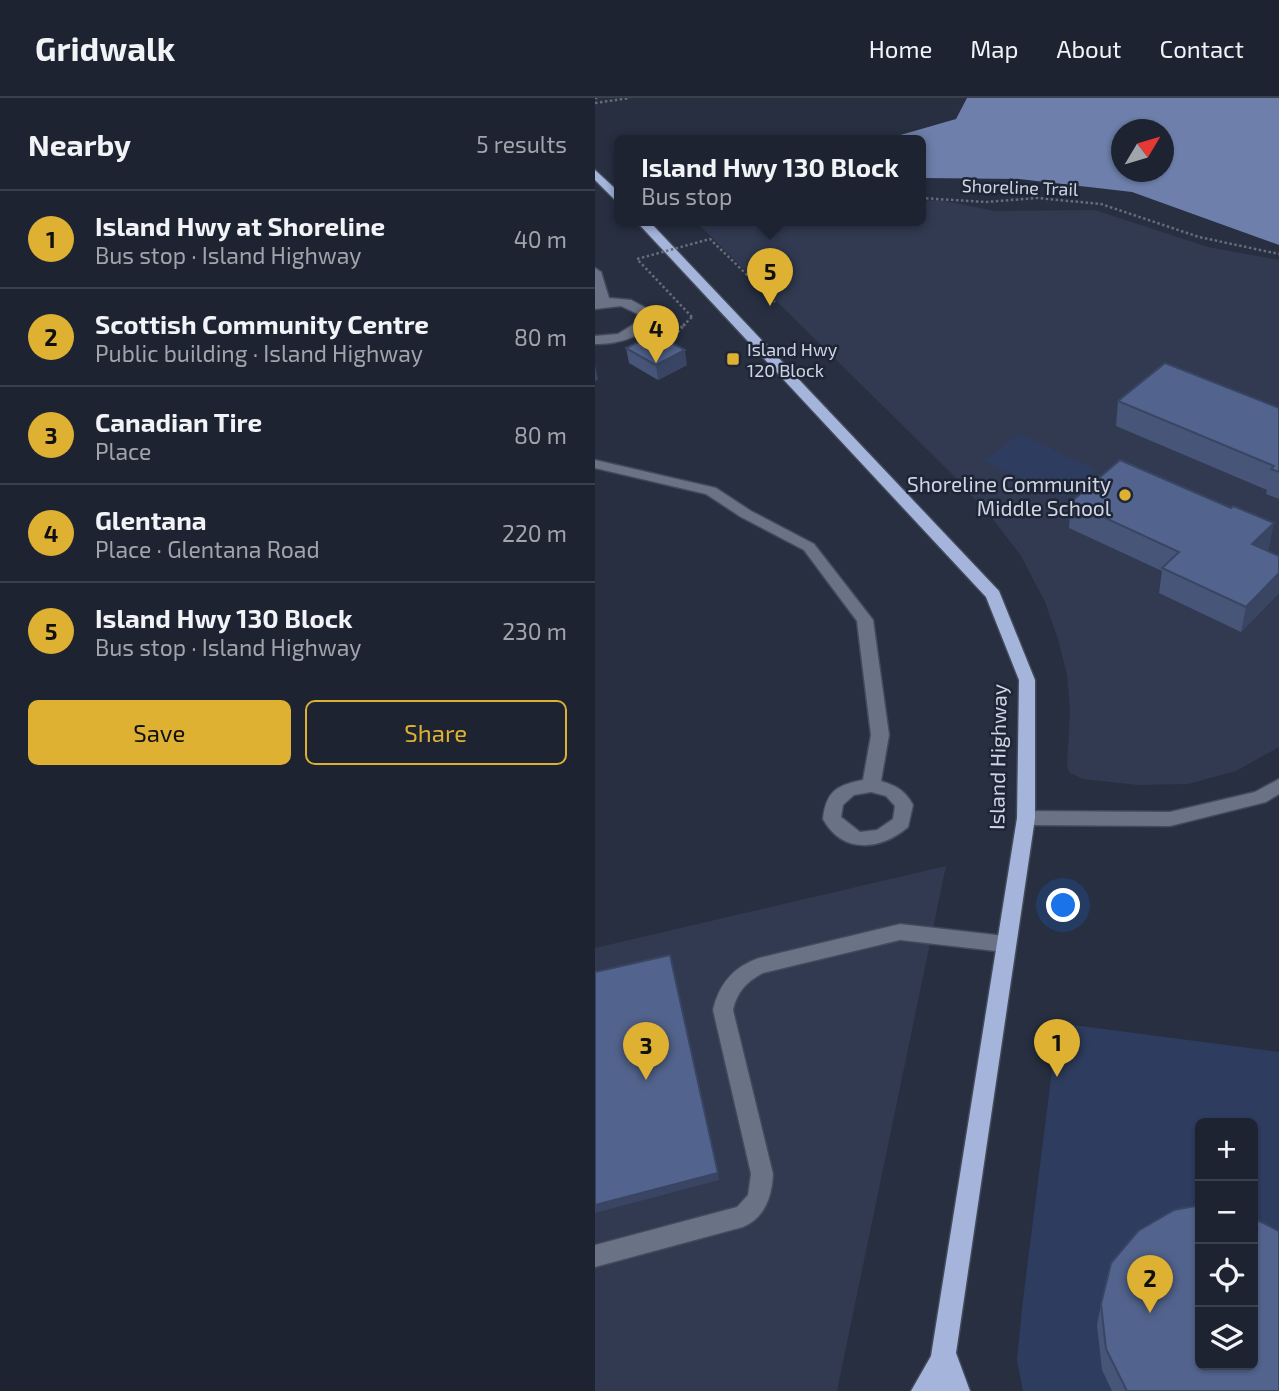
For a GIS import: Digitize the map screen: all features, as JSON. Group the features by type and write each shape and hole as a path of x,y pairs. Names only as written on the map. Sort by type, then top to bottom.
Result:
{"main road":[{"path":"595,173 614,193"},
{"name":"Island Highway","path":"647,226 993,595 1027,680 1025,818 938,1391"},
{"path":"923,1391 944,1352"},
{"path":"944,1352 958,1391"}],"street":[{"path":"595,272 599,304 614,301 632,303 644,312 646,323 620,337 595,340"},
{"path":"595,464 711,491 746,514 809,547 865,620 880,735 871,785"},
{"path":"1025,818 1170,819 1261,797 1279,786"},
{"path":"595,1256 743,1216 754,1207 761,1193 762,1174 723,1010 732,984 743,973 759,966 900,932 1005,944"}],"path":[{"path":"596,100 630,98"},
{"name":"Shoreline Trail","path":"926,198 986,202 1024,197 1101,204 1207,240 1279,254"},
{"path":"641,328 658,332 678,331 692,317 637,259 710,239 775,302"}],"shaded area":[{"path":"967,98 1279,98 1279,245 1132,192 1019,179 926,178 926,135 900,135 956,119"},
{"name":"Shoreline Community Middle School","path":"940,200 995,211 1095,210 1208,247 1279,260 1279,747 1236,771 1188,784 1138,785 1083,779 1069,772 1067,765 1070,711 1067,675 1045,602 1021,556 992,518 949,471 700,226 926,226 926,201"},
{"path":"1019,434 1097,470 1063,498 984,461"},
{"path":"946,866 837,1391 595,1391 595,948"},
{"path":"1058,1023 1279,1052 1279,1391 1023,1391 1017,1360"}],"building":[{"path":"655,334 685,350 656,365 626,348"},
{"path":"1165,363 1279,408 1279,472 1271,469 1274,466 1118,401"},
{"path":"1120,460 1231,508 1233,506 1274,523 1252,544 1279,556 1279,573 1246,607 1162,568 1179,552 1071,502"},
{"path":"670,955 718,1173 595,1205 595,972"},
{"path":"1195,1206 1195,1370 1258,1370 1258,1220 1279,1231 1279,1391 1127,1391 1106,1349 1101,1304 1111,1263 1138,1231 1174,1210"}],"place":[{"name":"Island Hwy 130 Block","path":"770,306"},
{"name":"Island Hwy 120 Block","path":"733,359"},
{"name":"Glentana","path":"656,363"},
{"name":"Shoreline Community Middle School","path":"1125,495"},
{"name":"Island Hwy at Shoreline","path":"1057,1077"},
{"name":"Canadian Tire","path":"646,1080"},
{"name":"Scottish Community Centre","path":"1150,1313"}]}
